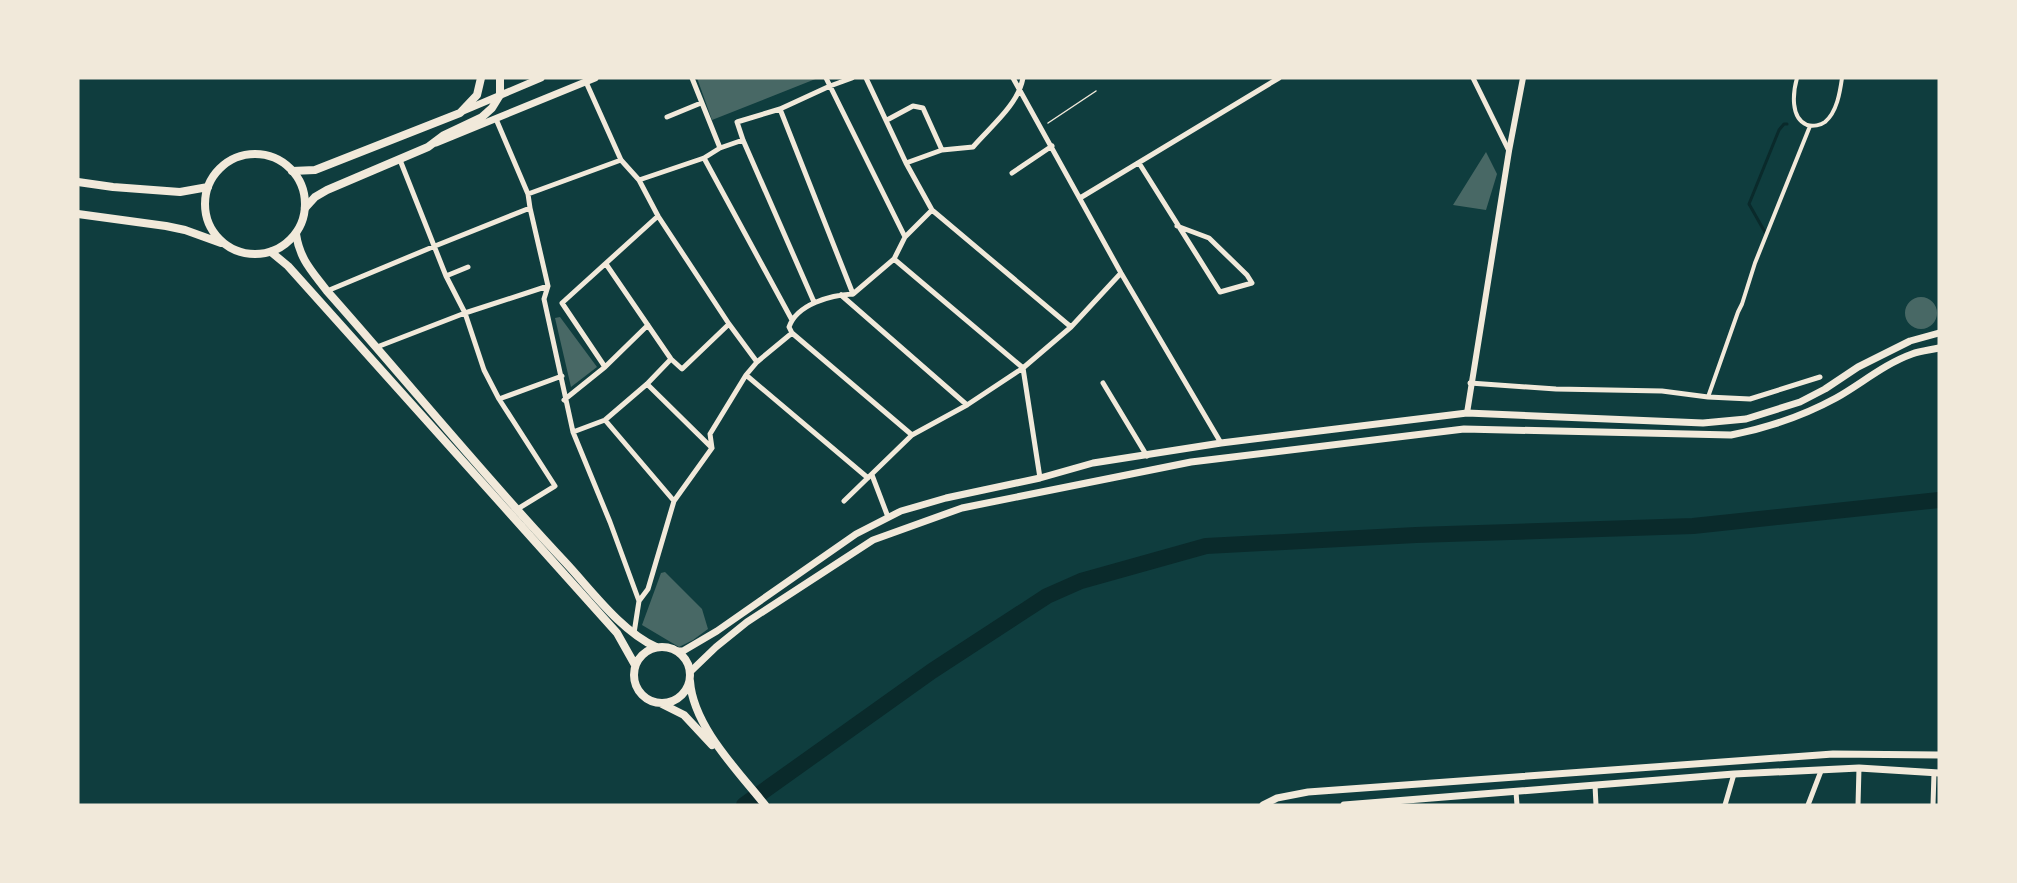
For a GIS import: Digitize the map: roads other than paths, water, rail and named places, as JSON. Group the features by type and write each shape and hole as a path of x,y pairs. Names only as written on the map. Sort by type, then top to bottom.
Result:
{"main road":[{"path":"460,112 477,95 481,78"},
{"path":"428,147 444,135 482,117 492,108 500,95 500,78"},
{"path":"519,78 530,83"},
{"path":"292,171 315,170 428,126 540,78"},
{"path":"305,208 315,197 327,190 595,78"},
{"path":"78,214 185,230 247,254 259,255 271,252 285,245 296,234 305,208 303,188 292,171 281,161 267,156 246,156 225,164 215,174 208,187 205,206 209,224 225,244"},
{"path":"78,182 180,192 208,187"},
{"path":"296,234 298,250 327,291 516,510 619,620 644,641 656,647"},
{"path":"271,252 296,275 617,633 635,665"},
{"path":"765,805 710,739 684,715 643,696 637,690 634,680 635,665 647,650 656,647 663,646 683,651 717,631 856,534 888,517 946,498 1093,464 1221,443 1467,413 1703,423 1746,419 1800,402 1910,341 1939,333"},
{"path":"659,703 676,699 683,694 690,676 716,646 747,622 873,540 962,508 1191,462 1464,429 1721,435 1760,430 1811,411 1871,375 1912,354 1939,348"},
{"path":"1464,429 1467,413"},
{"path":"678,651 688,663 694,701 710,739 758,805"},
{"path":"1263,805 1277,798 1308,792 1833,754 1939,755"},
{"path":"1833,754 1834,769"},
{"path":"1344,805 1422,802 1734,774 1859,768 1936,773"}],"street":[{"path":"692,78 700,103 720,148"},
{"path":"826,78 905,237"},
{"path":"814,302 737,122 780,109 852,78"},
{"path":"866,78 906,163 932,210 1071,327"},
{"path":"1013,78 1121,273 1221,443"},
{"path":"906,163 942,150 973,147 1012,103 1021,90 1023,78"},
{"path":"1080,198 1279,78"},
{"path":"1473,78 1509,151"},
{"path":"1467,413 1470,383 1523,78"},
{"path":"1797,78 1794,94 1796,113 1804,124 1810,126 1825,122 1840,93 1842,78"},
{"path":"586,82 621,160 639,180 658,216 757,363"},
{"path":"667,117 700,103"},
{"path":"887,120 913,106 923,108 942,150"},
{"path":"780,109 853,294"},
{"path":"496,119 528,194 548,285 544,299 562,376 564,400 573,432 639,600 634,633"},
{"path":"1708,397 1755,262 1810,126"},
{"path":"639,180 704,158 720,148 743,140"},
{"path":"1012,173 1052,146"},
{"path":"704,158 792,320"},
{"path":"400,160 446,276 465,313 484,370 499,399 555,486 516,510"},
{"path":"528,194 621,160"},
{"path":"1139,163 1177,226 1220,292 1252,283 1247,275 1209,238 1177,226"},
{"path":"327,291 530,208"},
{"path":"912,435 792,333 789,327 792,320 814,302 853,294 894,259 905,237 932,210"},
{"path":"605,367 562,303 658,216"},
{"path":"894,259 1023,368 1040,478"},
{"path":"606,264 671,359 682,369 729,324"},
{"path":"446,276 468,267"},
{"path":"844,501 912,435 967,405 1023,368 1071,327 1121,273"},
{"path":"376,347 465,313 548,285"},
{"path":"841,295 967,405"},
{"path":"564,400 605,367 648,325"},
{"path":"639,600 648,589 674,501 712,447 710,434 746,375 792,333"},
{"path":"573,432 605,420 647,384 671,359"},
{"path":"746,375 870,477 888,517"},
{"path":"499,399 562,376"},
{"path":"1470,383 1556,389 1662,392 1750,399 1820,378"},
{"path":"1103,383 1147,456"},
{"path":"647,384 712,447"},
{"path":"605,420 674,501"},
{"path":"1858,805 1859,768"},
{"path":"1808,805 1821,771"},
{"path":"1933,805 1936,773"},
{"path":"1725,805 1734,774"},
{"path":"1595,785 1596,805"},
{"path":"1516,792 1517,805"}],"waterway":[{"path":"1766,234 1749,204 1779,130 1787,124"},
{"path":"744,805 932,671 1047,596 1081,581 1206,546 1416,535 1693,526 1939,500"}]}
